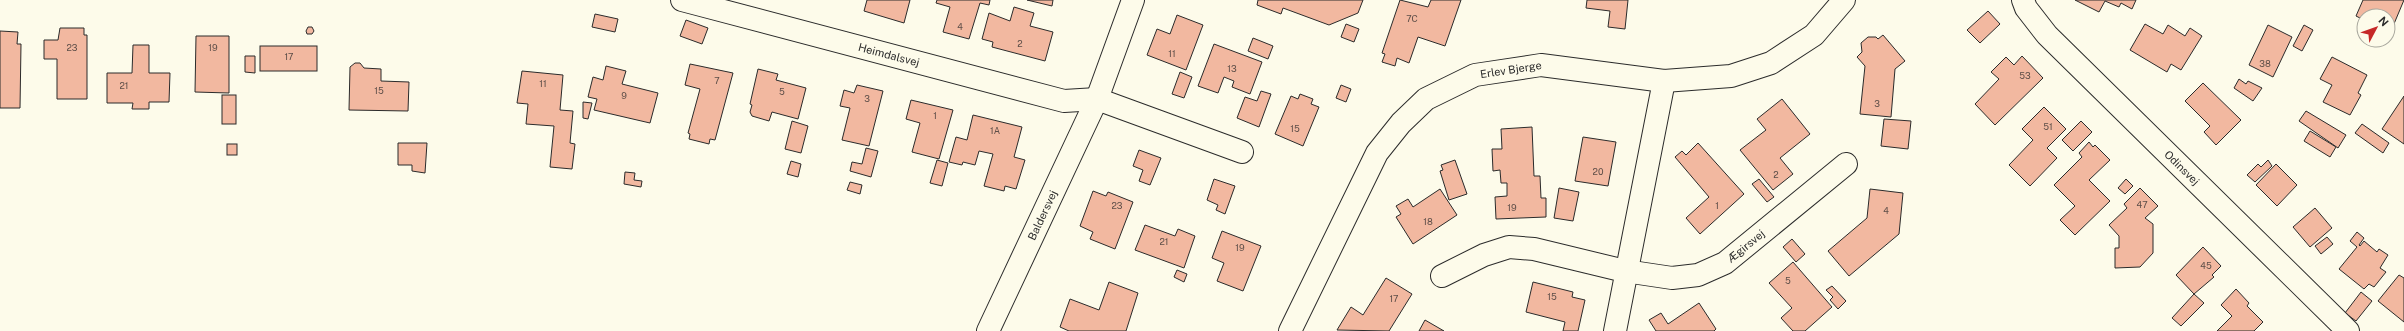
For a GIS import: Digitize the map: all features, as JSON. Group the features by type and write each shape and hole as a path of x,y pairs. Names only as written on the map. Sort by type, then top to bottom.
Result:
{"street":[{"name":"Heimdalsvej","path":"682,0 1064,101 1097,99"},
{"name":"Baldersvej","path":"988,331 1097,99 1133,0"},
{"name":"Erlev Bjerge","path":"1290,331 1377,153 1401,123 1426,99 1475,75 1541,65 1664,81 1731,76 1771,63 1814,35 1844,0"},
{"name":"Odinsvej","path":"2023,0 2026,8 2047,35 2348,331"},
{"path":"1615,331 1625,271 1664,81"},
{"path":"1097,99 1242,152"},
{"name":"Ægirsvej","path":"1442,276 1484,255 1509,248 1534,249 1625,271 1672,278 1698,275 1725,263 1846,164"}],"building":[{"path":"867,0 910,0 904,23 864,11"},
{"path":"937,0 990,0 989,5 980,3 969,39 943,32 950,7 936,3"},
{"path":"1027,0 1053,0 1052,6"},
{"path":"1258,0 1363,0 1358,13 1329,25 1283,8 1281,14 1257,5"},
{"path":"1400,0 1428,7 1431,0 1461,0 1445,46 1418,37 1409,63 1397,58 1395,66 1382,62 1385,54 1382,53"},
{"path":"1587,0 1628,0 1625,29 1608,27 1610,11 1586,8"},
{"path":"2075,0 2136,0 2132,9 2121,3 2119,7 2105,1 2099,12"},
{"path":"2363,0 2404,0 2396,19 2396,8 2360,8"},
{"path":"1014,7 1034,13 1030,26 1053,32 1045,61 992,47 993,42 982,39 989,13 1010,21"},
{"path":"1988,11 2000,24 1980,43 1967,30"},
{"path":"595,14 618,19 615,32 592,27"},
{"path":"1177,15 1203,25 1186,70 1147,55 1157,29 1170,34"},
{"path":"686,20 708,28 702,44 680,36"},
{"path":"1346,24 1359,29 1354,42 1341,37"},
{"path":"2145,24 2163,34 2168,25 2185,36 2190,28 2202,36 2181,70 2171,64 2167,72 2130,50"},
{"path":"2268,25 2292,37 2273,77 2249,65"},
{"path":"2304,25 2313,30 2302,51 2293,46"},
{"path":"308,27 312,27 314,31 312,34 307,34 306,31"},
{"path":"60,28 84,28 84,35 87,35 87,99 57,99 57,59 44,59 44,40 58,40"},
{"path":"0,31 18,32 17,44 21,44 20,108 0,108"},
{"path":"1883,35 1905,61 1895,69 1891,117 1860,114 1865,66 1857,57 1862,52 1861,43 1868,37 1876,37 1878,39"},
{"path":"196,36 229,36 229,93 195,92"},
{"path":"1253,38 1273,46 1268,59 1248,51"},
{"path":"1214,44 1262,62 1250,94 1232,87 1234,81 1224,77 1218,93 1198,86"},
{"path":"133,45 149,45 149,73 170,73 169,102 149,102 149,109 132,109 133,103 107,103 107,73 132,73"},
{"path":"260,46 317,46 317,71 260,71"},
{"path":"245,56 255,56 255,73 245,72"},
{"path":"2022,56 2043,78 1995,125 1975,104 1999,79 1991,72 2006,57 2014,65"},
{"path":"2332,57 2367,75 2358,93 2361,95 2350,115 2323,102 2332,85 2320,79"},
{"path":"355,63 360,63 364,68 381,69 381,81 409,82 408,111 349,110 350,67"},
{"path":"690,64 733,73 715,140 710,139 709,144 689,139 690,134 688,133 700,89 685,85"},
{"path":"606,66 626,71 622,84 658,93 650,123 594,110 597,99 588,97 593,77 603,80"},
{"path":"758,69 778,74 776,80 806,88 798,119 772,112 769,121 752,116 750,112 752,105 750,104"},
{"path":"522,71 563,75 560,110 573,111 570,143 575,144 572,169 550,167 554,126 526,124 528,104 517,103"},
{"path":"1180,72 1192,77 1184,98 1172,94"},
{"path":"2239,79 2246,84 2248,81 2262,88 2253,101 2234,88"},
{"path":"2203,83 2241,120 2216,145 2204,132 2210,126 2185,101"},
{"path":"857,85 883,91 869,146 842,140 850,108 840,106 844,90 854,93"},
{"path":"1341,85 1351,89 1346,102 1336,98"},
{"path":"1261,91 1271,94 1259,127 1237,118 1245,97 1257,101"},
{"path":"1300,94 1313,99 1311,104 1319,107 1303,146 1275,134 1291,96 1298,99"},
{"path":"222,95 236,95 236,124 222,124"},
{"path":"2404,96 2404,144 2382,129"},
{"path":"1782,99 1810,134 1780,158 1793,174 1773,190 1740,150 1766,130 1757,119"},
{"path":"911,100 953,110 939,159 912,152 920,123 906,119"},
{"path":"583,102 592,103 588,119 583,118"},
{"path":"2044,107 2066,129 2047,148 2057,158 2030,186 2009,165 2033,140 2022,129"},
{"path":"2306,111 2346,135 2338,148 2299,121"},
{"path":"973,115 1022,127 1014,157 1025,160 1016,189 1005,186 1004,191 984,186 993,154 979,151 975,165 963,162 962,165 949,162 956,137 967,140"},
{"path":"1884,119 1911,121 1908,149 1881,146"},
{"path":"792,121 808,126 801,153 785,149"},
{"path":"2081,121 2092,132 2073,151 2062,140"},
{"path":"2362,124 2389,143 2383,153 2355,133"},
{"path":"1532,127 1534,176 1540,176 1541,198 1546,198 1546,217 1496,219 1495,197 1507,196 1507,183 1501,183 1500,170 1493,171 1492,149 1502,149 1501,129"},
{"path":"2310,131 2336,147 2330,157 2304,141"},
{"path":"1583,137 1616,142 1608,186 1575,181"},
{"path":"2089,142 2093,147 2095,145 2110,160 2089,180 2110,201 2075,235 2060,220 2075,206 2054,185 2082,157 2079,153"},
{"path":"398,143 427,143 425,173 412,171 412,165 398,165"},
{"path":"1698,143 1744,194 1700,234 1686,218 1709,197 1675,157 1682,151 1686,155"},
{"path":"227,144 237,144 237,155 227,155"},
{"path":"866,148 878,151 871,177 850,171 852,162 862,164"},
{"path":"1139,150 1161,158 1150,185 1139,181 1143,170 1133,166"},
{"path":"937,160 948,163 942,186 930,183"},
{"path":"1455,160 1467,194 1449,200 1440,171 1443,170 1441,165"},
{"path":"2268,160 2272,166 2255,182 2247,175 2258,164 2261,167"},
{"path":"791,161 801,164 798,177 787,174"},
{"path":"2276,164 2297,185 2277,206 2256,185"},
{"path":"625,172 635,173 634,180 642,181 641,187 624,184"},
{"path":"1214,179 1235,186 1225,214 1216,210 1218,205 1207,200"},
{"path":"1759,179 1774,197 1767,202 1752,184"},
{"path":"2126,179 2133,186 2125,194 2118,188"},
{"path":"850,182 862,185 860,194 847,190"},
{"path":"1559,188 1579,192 1573,221 1554,218"},
{"path":"2140,188 2158,206 2145,218 2153,224 2153,253 2140,267 2115,268 2115,248 2119,248 2119,236 2109,225 2127,208 2124,204"},
{"path":"1440,189 1457,215 1413,244 1396,217 1401,214 1396,206 1408,199 1413,207"},
{"path":"1870,189 1903,193 1899,234 1849,276 1828,251 1867,218"},
{"path":"1093,191 1106,196 1108,192 1133,202 1115,249 1090,239 1093,232 1080,226"},
{"path":"2315,208 2332,228 2310,247 2293,227"},
{"path":"1145,225 1175,236 1178,229 1195,236 1184,268 1135,250"},
{"path":"1222,231 1261,246 1243,291 1217,281 1224,263 1212,258"},
{"path":"2357,232 2364,238 2359,245 2360,246 2364,241 2377,252 2379,249 2388,255 2380,268 2386,272 2374,287 2369,284 2364,289 2339,269 2357,247 2350,241"},
{"path":"2327,237 2333,244 2321,254 2315,246"},
{"path":"1792,239 1805,254 1796,262 1783,247"},
{"path":"2203,247 2221,266 2212,275 2214,277 2194,294 2176,275"},
{"path":"1793,262 1832,307 1805,331 1793,331 1781,318 1792,308 1769,283"},
{"path":"1177,270 1187,274 1184,282 1174,277"},
{"path":"2399,275 2404,278 2404,322 2378,301"},
{"path":"1386,278 1412,294 1389,331 1337,330 1351,307 1363,315"},
{"path":"1109,282 1138,293 1126,331 1069,331 1060,327 1070,299 1099,310"},
{"path":"1533,282 1573,292 1572,297 1585,300 1578,331 1563,331 1565,322 1526,312"},
{"path":"1832,286 1846,301 1838,309 1830,300 1833,297 1826,290"},
{"path":"2236,289 2249,303 2247,306 2263,322 2254,331 2217,331 2232,316 2221,305"},
{"path":"2361,292 2372,301 2356,321 2345,313"},
{"path":"2194,294 2204,303 2181,326 2172,318"},
{"path":"1699,303 1716,329 1714,331 1656,331 1649,320 1661,313 1668,324"},
{"path":"1425,320 1444,331 1419,331"}]}
